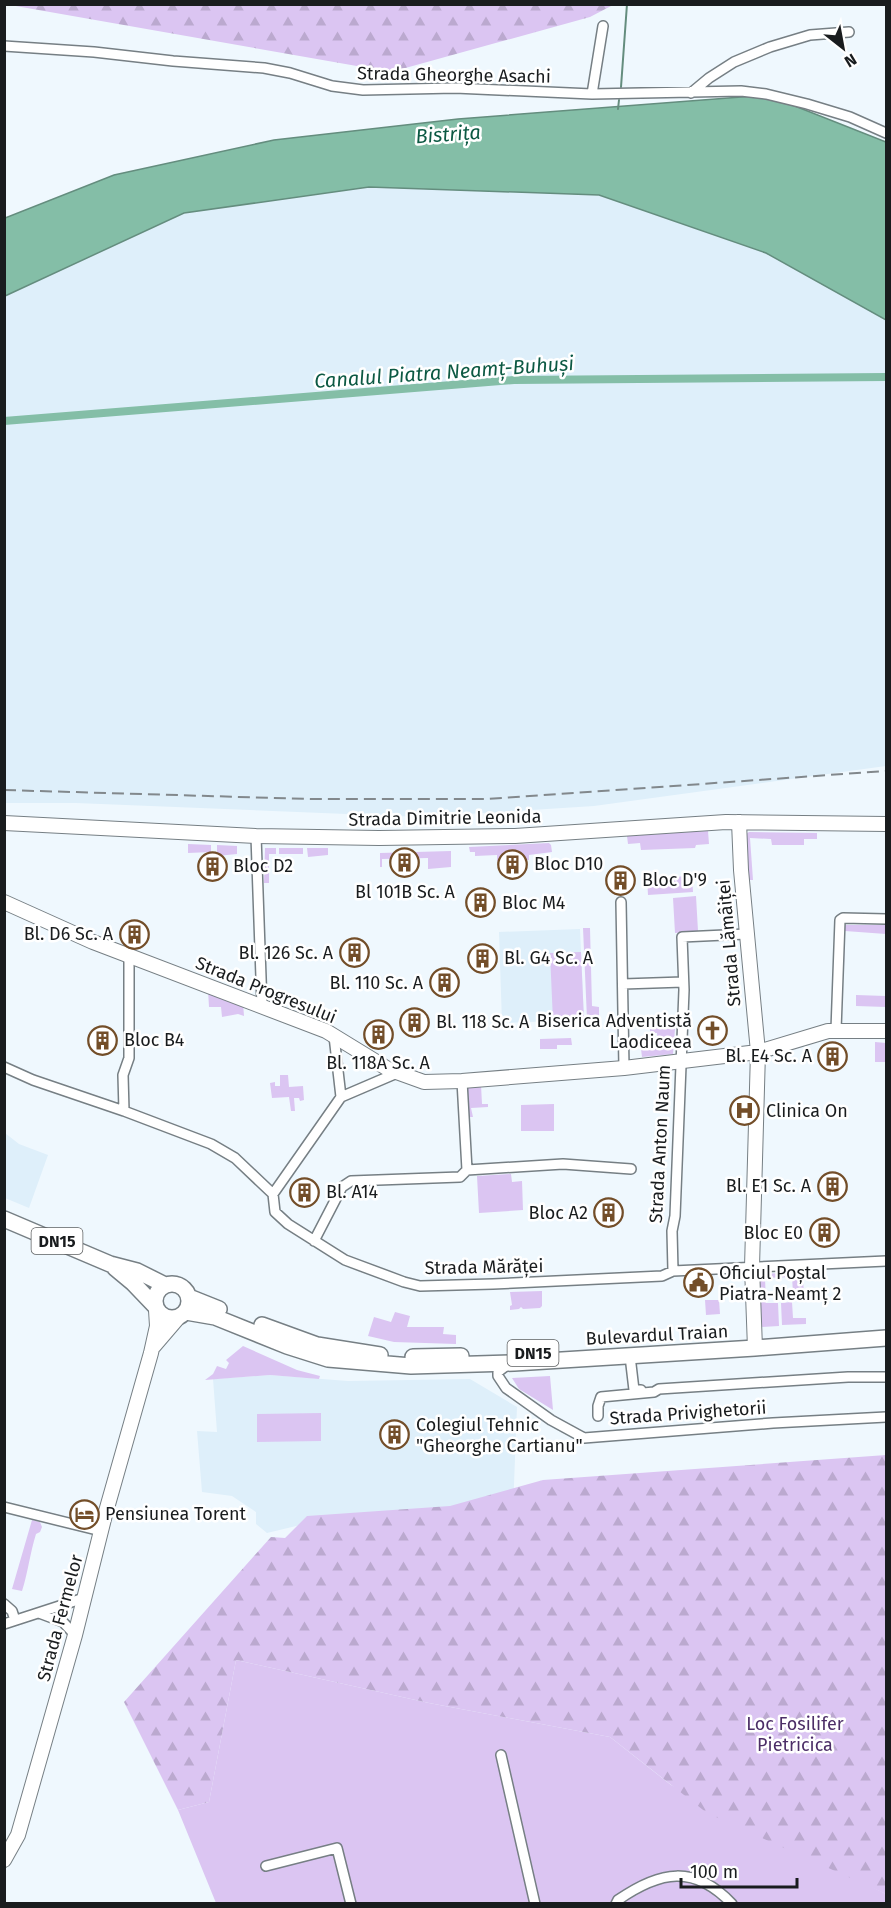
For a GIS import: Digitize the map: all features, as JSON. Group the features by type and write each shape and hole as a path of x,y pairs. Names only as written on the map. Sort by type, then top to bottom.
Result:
{"main road":[{"name":"DN15","path":"4,1218 110,1264 136,1271 165,1285 182,1287 189,1297"},
{"name":"DN15","path":"110,1264 133,1283 163,1317 182,1315"},
{"path":"156,1308 155,1296 165,1285"},
{"path":"182,1315 188,1307 189,1297"},
{"name":"Bulevardul Traian","path":"189,1297 317,1345 397,1357 527,1354 886,1338"},
{"name":"Bulevardul Traian","path":"182,1315 215,1317 287,1346 328,1359 429,1367 630,1356 886,1331"}],"street":[{"path":"592,94 603,26"},
{"path":"691,93 734,62 770,47 810,35 849,32"},
{"name":"Strada Gheorghe Asachi","path":"4,46 264,68 351,90 455,88 592,94 741,92 766,94 850,117 886,133"},
{"name":"Strada Dimitrie Leonida","path":"4,822 256,836 465,837 738,822 886,824"},
{"name":"Strada Lămâiței","path":"738,822 758,1052 752,1267 755,1344"},
{"path":"256,836 262,1006"},
{"name":"Strada Progresului","path":"4,902 48,923 129,956 334,1035 397,1073 424,1082 624,1068 758,1052 836,1030 886,1031"},
{"path":"621,902 624,1068"},
{"path":"836,1030 840,920 843,918 886,919"},
{"name":"Strada Anton Naum","path":"673,1271 672,1230 675,1216 683,982 682,937 746,934"},
{"path":"124,1111 123,1075 129,1058 129,956"},
{"path":"623,984 683,982"},
{"path":"334,1035 341,1098"},
{"name":"Strada Mărăței","path":"4,1067 33,1080 198,1138 224,1151 235,1158 273,1194 274,1208 278,1215 314,1241 345,1260 420,1286 644,1277 662,1276 673,1271 886,1261"},
{"path":"273,1194 341,1098 397,1073"},
{"path":"462,1081 467,1170"},
{"path":"314,1241 346,1183 460,1177 467,1170 563,1164 631,1169"},
{"name":"Strada Fermelor","path":"4,1860 18,1835 75,1635 152,1347 157,1326 156,1308"},
{"name":"Strada Fermelor","path":"152,1347 182,1315"},
{"path":"630,1356 634,1390"},
{"name":"Strada Privighetorii","path":"508,1364 498,1372 506,1388 551,1420 584,1438 772,1423 886,1417"},
{"path":"593,1393 848,1377 886,1377"},
{"path":"598,1416 598,1406 602,1397 654,1392 659,1389"},
{"path":"4,1507 101,1531"},
{"path":"8,1625 84,1598"},
{"path":"4,1604 12,1611 8,1625"},
{"path":"39,1613 63,1622 75,1635"},
{"path":"501,1755 535,1904"},
{"path":"266,1866 337,1848 351,1904"},
{"path":"616,1904 618,1900 642,1885 654,1879 672,1875 706,1882 732,1904"}],"shaded area":[{"path":"369,187 599,195 766,253 886,320 886,766 594,806 421,817 76,803 5,803 4,296 184,213"},
{"path":"580,929 584,1020 502,1023 499,932"},
{"path":"5,1133 19,1144 48,1155 29,1208 5,1198"},
{"path":"270,1375 348,1381 470,1379 517,1407 512,1536 321,1520 267,1533 256,1524 256,1512 232,1496 202,1492 197,1431 217,1432 213,1379"}],"green space":[{"path":"10,5 613,5 590,17 391,72"},
{"path":"708,831 709,844 696,845 695,848 641,850 640,843 628,844 627,836"},
{"path":"749,832 817,833 817,839 804,839 804,845 772,845 771,839 750,838 753,880 748,880 746,834"},
{"path":"549,843 552,852 529,855 529,860 497,861 497,855 475,856 475,852 470,852 469,847"},
{"path":"188,844 211,845 211,852 188,853"},
{"path":"217,845 237,846 237,854 217,856"},
{"path":"265,848 276,848 276,854 269,854 269,883 264,883"},
{"path":"279,848 303,848 303,854 279,854"},
{"path":"307,848 328,848 328,855 308,857"},
{"path":"451,851 451,867 428,869 428,858 382,859 382,867 380,867 380,853"},
{"path":"692,876 693,892 648,895 647,878"},
{"path":"696,896 698,931 675,933 673,898"},
{"path":"886,925 886,934 845,931 844,967 841,967 843,926"},
{"path":"583,928 590,928 592,1006 599,1007 599,1019 587,1019"},
{"path":"581,952 584,1020 553,1021 550,953"},
{"path":"208,990 243,1003 244,1016 238,1014 222,1017 221,1007 209,1007"},
{"path":"856,995 886,996 886,1007 856,1006"},
{"path":"650,1015 676,1016 673,1054 642,1057 641,1049 658,1048 657,1033 650,1033"},
{"path":"571,1038 572,1045 557,1045 557,1049 540,1049 540,1039"},
{"path":"875,1042 886,1043 886,1062 875,1062"},
{"path":"280,1075 288,1075 289,1087 303,1086 304,1100 294,1098 295,1111 291,1111 289,1097 272,1098 270,1083 275,1082 275,1086 280,1086"},
{"path":"481,1085 482,1104 488,1104 488,1107 471,1108 473,1117 469,1117 467,1087"},
{"path":"554,1104 554,1131 521,1131 521,1105"},
{"path":"511,1174 512,1182 522,1181 523,1210 479,1213 477,1176"},
{"path":"802,1272 804,1292 793,1293 792,1277 765,1278 766,1303 778,1303 779,1326 761,1327 759,1277 762,1274"},
{"path":"542,1291 540,1308 523,1309 521,1307 510,1310 512,1305 510,1292"},
{"path":"705,1300 719,1300 720,1314 706,1315"},
{"path":"792,1302 793,1318 806,1318 806,1324 782,1325 781,1303"},
{"path":"395,1312 410,1316 407,1327 444,1327 443,1334 456,1335 456,1344 394,1342 368,1336 374,1317 391,1322"},
{"path":"243,1346 297,1370 320,1376 319,1379 270,1375 205,1380 213,1374 217,1366 226,1369 229,1363 226,1360"},
{"path":"550,1376 553,1410 519,1389 512,1378"},
{"path":"321,1413 321,1441 257,1442 257,1414"},
{"name":"Loc Fosilifer Pietricica","path":"886,1455 886,1894 707,1813 610,1737 429,1703 236,1660 209,1802 178,1810 124,1702 271,1537 285,1538 307,1516 450,1506 543,1480"},
{"path":"32,1520 40,1522 42,1527 36,1534 22,1591 12,1589"},
{"path":"236,1660 429,1703 610,1737 671,1785 886,1894 886,1903 216,1903 178,1810 209,1802"}],"water":[{"name":"Bistrița","path":"767,95 886,142 886,320 766,253 599,195 369,187 184,213 5,296 5,218 114,175 274,140 458,119"}],"waterway":[{"path":"621,87 627,4"},
{"path":"618,109 619,100"},
{"name":"Canalul Piatra Neamț-Buhuși","path":"4,421 514,380 886,377"}],"railway":[{"path":"4,790 310,799 488,799 886,771"}],"place":[{"name":"Bl 101B Sc. A","path":"405,863"},
{"name":"Bloc D10","path":"513,864"},
{"name":"Bloc D2","path":"212,866"},
{"name":"Bloc D'9","path":"621,880"},
{"name":"Bloc M4","path":"481,903"},
{"name":"Bl. D6 Sc. A","path":"134,934"},
{"name":"Bl. 126 Sc. A","path":"354,953"},
{"name":"Bl. G4 Sc. A","path":"483,958"},
{"name":"Bl. 110 Sc. A","path":"444,983"},
{"name":"Bl. 118 Sc. A","path":"415,1022"},
{"name":"Biserica Adventistă Laodiceea","path":"713,1031"},
{"name":"Bl. 118A Sc. A","path":"378,1034"},
{"name":"Bloc B4","path":"103,1040"},
{"name":"Bl. E4 Sc. A","path":"833,1056"},
{"name":"Clinica On","path":"745,1111"},
{"name":"Bl. E1 Sc. A","path":"832,1186"},
{"name":"Bl. A14","path":"305,1192"},
{"name":"Bloc A2","path":"609,1213"},
{"name":"Bloc E0","path":"824,1233"},
{"name":"Oficiul Poștal Piatra-Neamț 2","path":"698,1283"},
{"name":"Colegiul Tehnic \"Gheorghe Cartianu\"","path":"395,1435"},
{"name":"Pensiunea Torent","path":"84,1514"}]}
